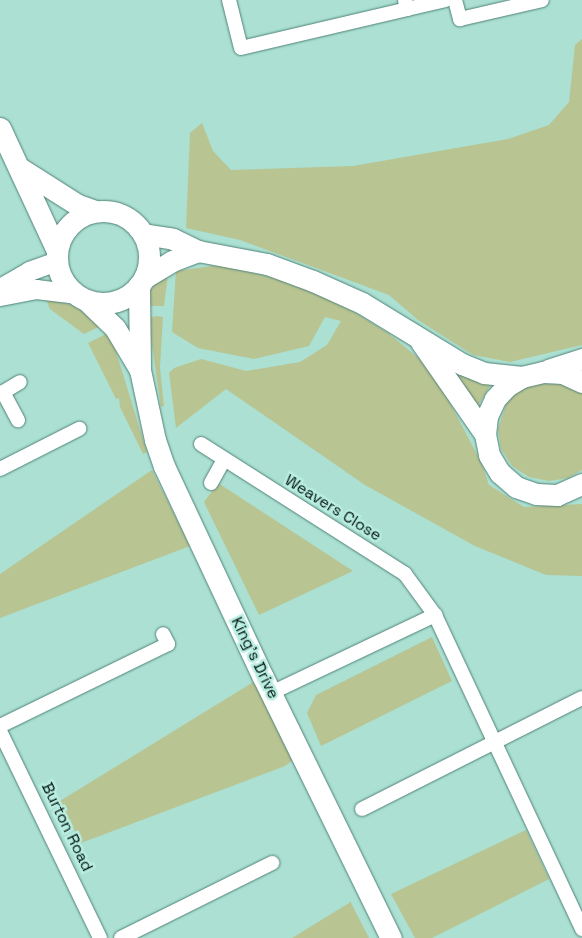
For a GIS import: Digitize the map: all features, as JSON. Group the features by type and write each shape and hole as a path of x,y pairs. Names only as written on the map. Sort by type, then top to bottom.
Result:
{"main road":[{"path":"0,128 20,169 57,256 65,284 80,297 109,303 121,300 142,282 172,261 198,251"},
{"path":"20,169 78,205 95,211 121,214 143,234 148,248 142,282"},
{"path":"57,256 66,228 79,217 95,211"},
{"path":"143,234 173,239 198,251 267,264 304,278 362,303 462,364 484,374 563,374 582,382"},
{"name":"King's Drive","path":"142,282 140,370 155,440 164,466 271,693 392,938"},
{"name":"King's Drive","path":"80,297 115,328 140,370"},
{"path":"418,336 485,434"},
{"path":"582,359 533,374 507,386 495,399 488,416 485,434 489,455 500,473 516,487 536,494 557,495 582,484"}],"street":[{"path":"229,0 241,48 406,4 445,0"},
{"path":"455,0 460,19 542,0"},
{"path":"0,288 57,256"},
{"path":"0,296 36,289 80,297"},
{"path":"18,420 2,393 20,382"},
{"path":"0,469 78,429"},
{"name":"Weavers Close","path":"201,444 405,574 435,615 582,929"},
{"path":"211,482 224,460"},
{"path":"271,693 435,615"},
{"path":"0,726 168,644 163,634"},
{"path":"362,809 582,698"},
{"name":"Burton Road","path":"0,731 100,938"},
{"path":"121,938 272,863"}],"green space":[{"path":"582,39 582,345 510,362 473,355 418,320 389,295 240,240 186,228 190,133 202,123 213,151 231,170 353,166 508,139 549,125 569,102 575,45"},
{"path":"219,265 295,283 354,312 388,333 422,361 449,401 481,462 489,485 524,507 582,504 582,576 546,575 475,546 365,485 226,389 176,428 169,373 174,368 201,359 246,371 300,362 327,345 341,321 325,317 309,346 254,359 198,348 172,332 176,271"},
{"path":"168,274 164,306 148,306 150,291 159,279"},
{"path":"45,297 75,306 103,325 84,334 50,309"},
{"path":"163,317 160,368 164,406 161,407 148,318"},
{"path":"108,333 114,345 147,452 143,454 120,407 119,398 116,399 88,343"},
{"path":"445,363 493,381 478,406"},
{"path":"550,378 582,390 582,470 568,478 549,481 529,477 512,466 501,449 498,429 507,401 521,387"},
{"path":"152,470 190,546 0,618 0,574"},
{"path":"218,483 353,571 259,615 204,502"},
{"path":"432,637 452,681 321,746 307,713 316,695"},
{"path":"255,681 293,760 285,766 81,843 60,801"},
{"path":"526,830 549,879 432,938 415,938 391,894"},
{"path":"350,901 369,938 292,938 349,903"}]}
